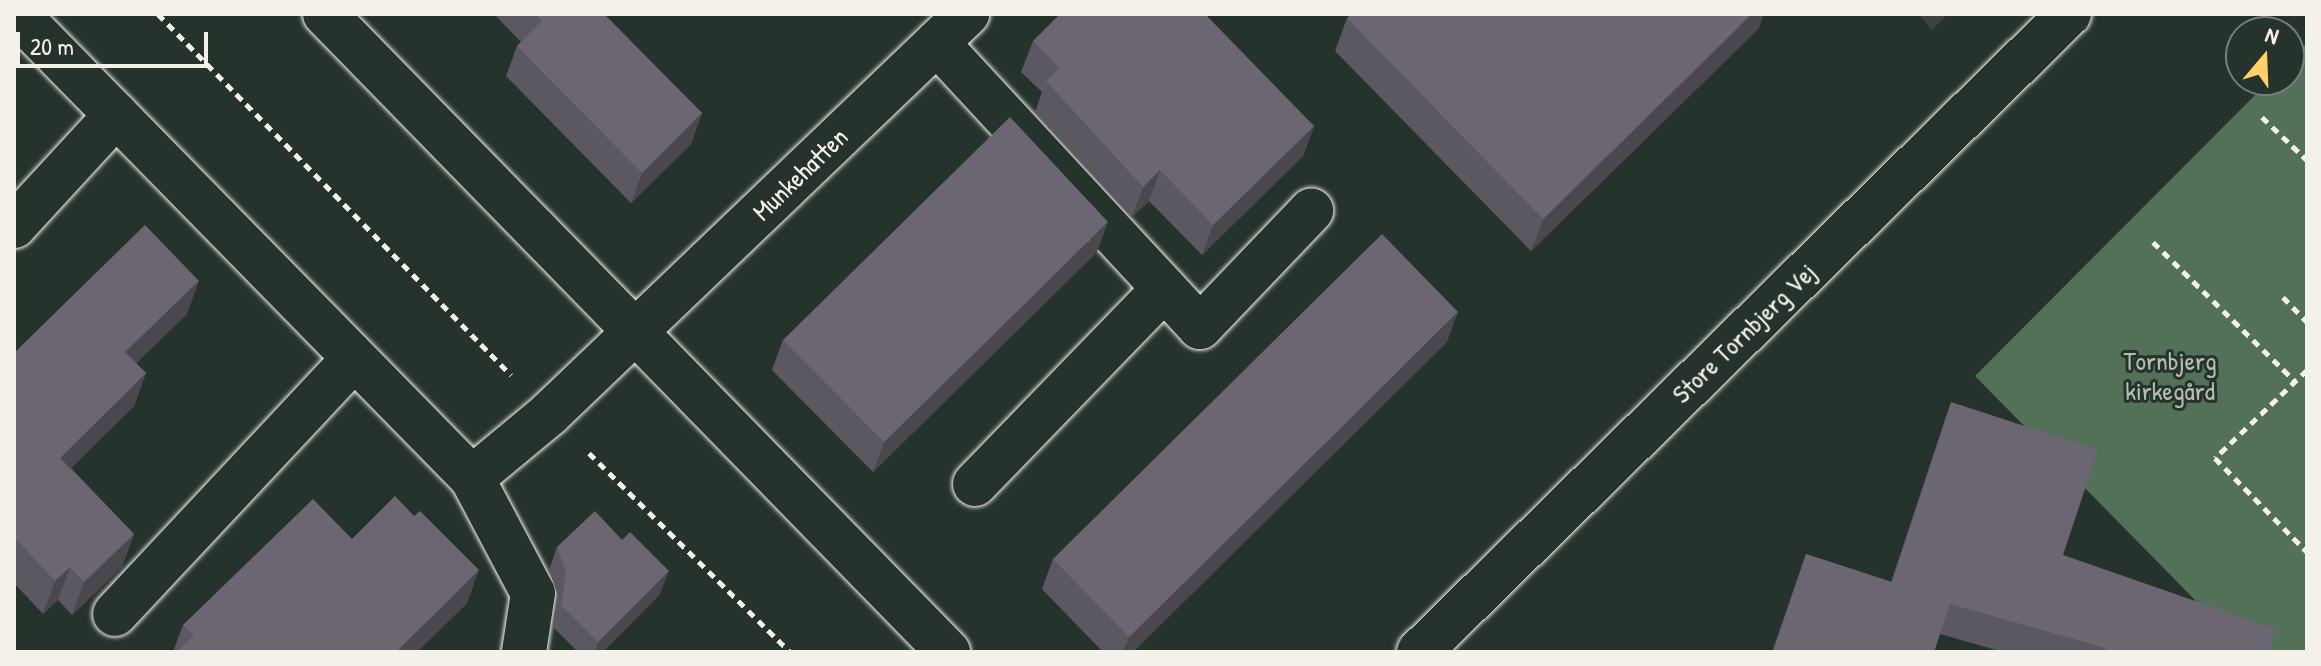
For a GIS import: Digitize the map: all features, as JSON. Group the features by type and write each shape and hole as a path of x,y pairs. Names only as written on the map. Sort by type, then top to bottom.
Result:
{"street":[{"path":"17,14 472,478 533,593 524,652"},
{"path":"325,14 633,334 948,652"},
{"name":"Store Tornbjerg Vej","path":"1419,652 2069,14"},
{"path":"952,29 1164,289 1200,327 1311,211"},
{"name":"Munkehatten","path":"472,478 549,414 952,29"},
{"path":"14,226 116,115"},
{"path":"975,484 1164,289"},
{"path":"115,614 354,359"}],"path":[{"path":"158,14 549,414 790,652"},
{"path":"2262,117 2307,160"},
{"path":"2153,242 2295,381"},
{"path":"2283,297 2307,322"},
{"path":"2307,370 2215,458 2307,552"}],"shaded area":[{"path":"1918,14 1948,14 1932,30"}],"green space":[{"name":"Tornbjerg kirkegård","path":"2307,43 2307,652 2246,652 1975,376 2254,96 2305,96"}],"building":[{"path":"535,14 604,14 702,113 642,173 517,46 542,21"},
{"path":"1060,14 1205,14 1314,126 1213,225 1160,170 1143,187 1046,81 1059,68 1033,41"},
{"path":"1352,14 1752,14 1543,219 1347,18"},
{"path":"1010,117 1108,222 884,442 783,340"},
{"path":"145,225 199,281 125,352 146,373 60,458 134,534 84,582 70,567 55,581 17,540 14,546 14,353"},
{"path":"1382,234 1458,312 1129,637 1053,559"},
{"path":"1951,402 2098,450 2063,555 2276,629 2268,652 2104,652 2106,648 1950,604 1934,652 1773,652 1806,554 1892,582"},
{"path":"395,496 414,516 420,511 479,570 396,652 177,652 194,635 183,625 313,499 352,539"},
{"path":"595,511 622,540 630,532 669,571 598,642 561,605 566,573 557,547"}]}
